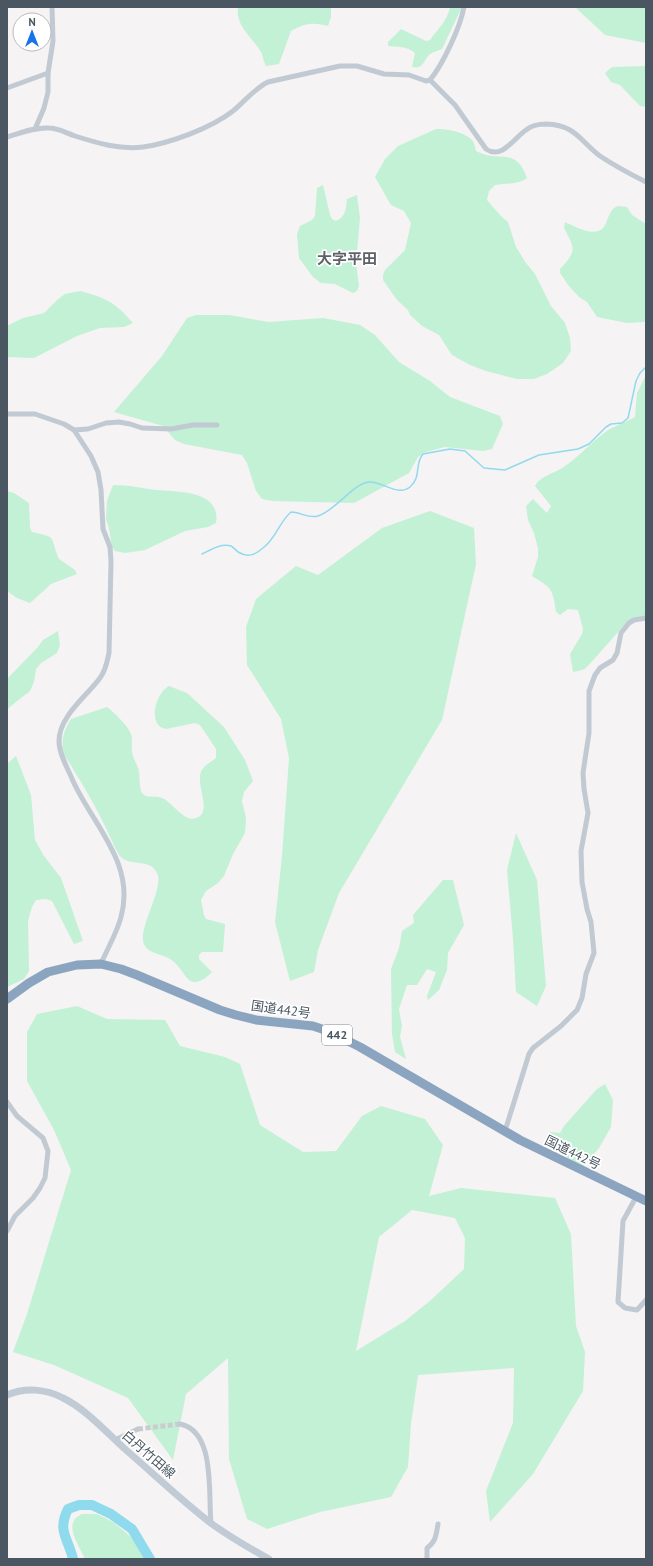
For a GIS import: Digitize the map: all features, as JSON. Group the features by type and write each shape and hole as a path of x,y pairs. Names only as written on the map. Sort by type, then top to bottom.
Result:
{"highway":[{"name":"国道442号","path":"7,999 48,972 76,965 101,964 137,974 220,1010 236,1015 256,1020 313,1026 328,1030 520,1140 646,1201"}],"main road":[{"name":"白丹竹田線","path":"8,1394 28,1390 39,1390 50,1392 64,1398 78,1408 211,1523 269,1559"}],"street":[{"path":"35,129 44,108 48,92 48,73 53,41 52,7"},
{"path":"7,136 35,129 48,128 56,129 74,136 113,147 143,147 216,123 233,111 259,87 268,82 296,75 340,66 358,66 384,74 408,75 426,81 430,80 436,73 453,38 464,7"},
{"path":"7,88 48,73"},
{"path":"430,80 455,105 486,149 491,152 500,152 526,130 535,125 546,124 562,126 573,130 599,155 626,173 646,182"},
{"path":"7,414 35,414 64,424 74,430 91,456 98,472 102,490 102,524 110,547 111,561 109,653 107,665 100,678 69,714 61,732 59,741 62,755 76,786 89,811 103,830 120,866 124,884 124,903 121,918 101,964"},
{"path":"74,430 88,429 113,422 130,424 142,428 171,429 193,425 217,425"},
{"path":"505,1131 529,1054 533,1048 561,1026 576,1010 582,998 586,974 594,953 591,922 582,882 580,851 588,813 583,773 589,733 589,691 595,675 600,668 613,660 617,653 621,633 629,623 634,620 646,618"},
{"path":"7,1102 17,1116 43,1138 48,1151 45,1178 40,1188 33,1198 15,1216 7,1231"},
{"path":"636,1197 623,1221 618,1302 624,1308 637,1310 646,1300"},
{"path":"180,1424 187,1425 196,1432 203,1444 210,1478 209,1503 211,1523"},
{"path":"115,1440 138,1429"},
{"path":"427,1559 427,1548 436,1539 438,1524"}],"green space":[{"path":"238,7 331,7 331,17 328,26 309,24 300,26 291,31 279,64 266,66 259,48 239,21"},
{"path":"450,7 462,7 442,49 430,54 421,66 412,67 415,53 409,49 388,46 388,42 401,29 426,41 430,40 445,21"},
{"path":"575,7 646,7 646,43 605,35"},
{"path":"646,66 646,107 640,106 620,85 611,82 605,73 612,67"},
{"path":"436,129 454,131 467,136 473,141 476,151 485,155 512,158 522,168 527,178 516,183 495,185 489,191 487,200 508,222 516,247 535,274 551,306 565,323 570,338 571,351 563,363 547,374 534,379 517,379 486,371 470,365 452,355 439,335 422,326 410,315 408,310 397,300 383,280 385,270 405,250 411,223 404,211 391,205 375,177 385,159 398,146"},
{"path":"323,185 330,215 332,219 336,221 344,215 347,199 357,195 360,218 356,263 359,286 357,291 353,293 335,284 321,283 313,277 299,258 297,234 300,226 312,220 315,216 317,188"},
{"path":"618,206 627,207 632,215 646,224 646,321 644,322 627,323 597,317 587,302 579,297 560,273 560,269 572,254 572,245 564,228 565,222 580,229 596,232 604,227 612,210"},
{"path":"80,291 97,296 115,305 133,323 124,327 100,328 77,336 34,358 7,357 7,326 23,318 44,313 65,294"},
{"path":"196,315 229,315 269,322 323,318 360,325 375,335 399,362 430,381 450,397 500,416 503,424 492,449 483,451 445,447 426,452 418,457 409,473 354,503 272,501 262,499 256,491 247,463 242,455 184,444 175,440 163,426 114,412 162,356 187,318"},
{"path":"646,375 646,617 628,621 586,668 573,672 570,654 582,634 583,629 578,610 568,609 560,615 556,612 554,598 548,587 532,576 538,557 538,548 534,533 528,520 526,506 533,499 547,513 551,506 535,486 537,483 544,477 571,462 604,433 613,427 635,417 637,393"},
{"path":"113,485 175,491 196,495 212,504 216,512 216,523 208,527 185,531 145,550 125,553 115,551 112,547 106,519 107,501"},
{"path":"7,491 14,493 29,503 30,528 32,532 50,537 59,559 75,570 77,574 51,584 30,603 17,598 7,591"},
{"path":"430,511 474,528 476,564 442,720 339,893 318,950 314,972 290,981 275,922 282,856 289,758 281,719 247,665 246,627 256,599 296,566 318,575 382,528"},
{"path":"58,631 60,645 57,653 41,663 36,669 34,682 30,691 7,709 7,679 43,640"},
{"path":"169,686 187,693 224,727 245,760 253,781 244,792 242,801 246,818 245,833 233,854 224,876 218,883 206,891 201,900 206,919 225,924 223,952 202,952 199,955 199,959 212,972 207,977 196,982 190,981 173,961 151,951 145,946 143,940 144,931 157,889 157,873 154,868 150,866 130,862 121,857 114,846 101,817 66,757 63,746 64,734 71,719 107,707 117,715 130,731 132,738 132,752 138,769 142,793 146,796 162,798 180,813 195,819 203,812 204,807 200,783 201,772 205,766 216,758 216,749 200,725 195,723 166,729 160,727 156,722 155,709 157,702 160,695"},
{"path":"16,756 31,795 35,840 44,856 61,878 83,941 74,944 52,901 46,899 36,900 32,907 28,921 29,971 24,979 7,987 7,764"},
{"path":"516,833 537,880 546,986 537,1006 516,992 507,870"},
{"path":"443,880 453,880 464,925 448,953 447,970 439,990 428,1000 427,996 436,972 427,969 417,985 407,985 399,1009 402,1026 400,1037 406,1059 395,1052 392,1034 391,969 399,948 402,931 414,923 413,915"},
{"path":"77,1006 107,1019 165,1020 180,1046 225,1057 240,1064 260,1125 303,1152 336,1151 362,1116 381,1106 425,1119 443,1145 429,1196 461,1188 555,1198 571,1234 576,1326 585,1352 583,1391 533,1474 490,1522 486,1491 513,1423 514,1368 418,1375 411,1424 408,1467 391,1497 320,1512 267,1529 247,1519 229,1459 228,1358 186,1394 173,1460 128,1398 54,1365 13,1352 27,1314 71,1170 54,1130 27,1081 27,1032 37,1014","holes":["412,1210 455,1218 465,1238 464,1269 431,1300 405,1321 356,1351 379,1237"]},
{"path":"605,1084 613,1100 611,1127 599,1148 583,1167 545,1144 550,1132 560,1133 564,1126 597,1089"},
{"path":"82,1514 97,1514 113,1522 137,1542 145,1559 85,1559 72,1529 76,1518"}],"waterway":[{"path":"202,554 223,545 232,546 238,552 245,555 254,554 271,540 283,521 291,512 311,517 318,516 331,509 357,487 369,482 374,482 395,490 405,490 414,483 420,458 423,454 450,449 465,451 484,468 505,470 539,455 578,449 589,444 606,427 611,424 622,423 628,418 636,381 640,373 646,367"},
{"path":"73,1559 64,1534 63,1523 68,1509 79,1505 92,1505 111,1514 132,1529 150,1559"}],"tunnel":[{"path":"138,1429 180,1424"}],"district":[{"name":"大字平田","path":"347,259"}]}
